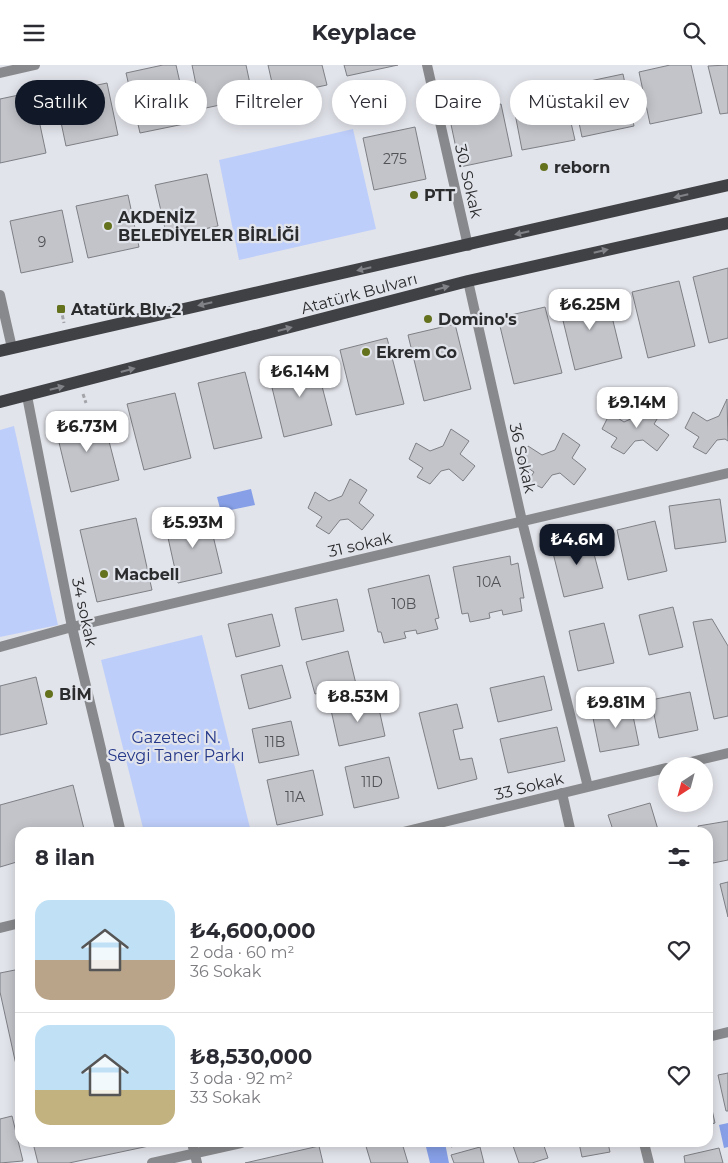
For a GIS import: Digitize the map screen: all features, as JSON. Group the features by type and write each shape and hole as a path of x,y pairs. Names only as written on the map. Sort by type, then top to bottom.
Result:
{"main road":[{"name":"Atatürk Bulvarı","path":"6,349 728,185"},
{"name":"Atatürk Bulvarı","path":"0,402 468,281 728,223"}],"street":[{"path":"0,73 35,65"},
{"name":"30. Sokak","path":"427,65 468,245"},
{"name":"36 Sokak","path":"468,281 522,521 588,787"},
{"path":"0,295 6,349"},
{"name":"34 sokak","path":"27,396 72,627 120,827"},
{"name":"31 sokak","path":"0,647 72,627 728,473"},
{"path":"711,757 728,753"},
{"name":"33 Sokak","path":"423,827 658,770"},
{"path":"562,793 570,827"},
{"path":"0,928 15,924"},
{"path":"713,1036 728,1032"},
{"path":"152,1163 196,1158 229,1147"},
{"path":"645,1147 649,1163"}],"green space":[{"path":"353,129 376,229 239,260 219,160"},
{"path":"14,426 58,625 0,637 0,430"},
{"name":"Gazeteci N. Sevgi Taner Parkı","path":"202,635 250,827 143,827 101,660"}],"water":[{"path":"251,489 255,505 221,512 217,497"},
{"path":"728,1123 728,1147 724,1148 719,1125"},
{"path":"426,1147 446,1147 449,1163 430,1163"}],"building":[{"path":"163,65 176,65 179,80 128,80 126,73"},
{"path":"192,65 246,65 249,80 217,80 217,106 207,108 207,80 195,80"},
{"path":"268,65 322,65 327,85 322,86 322,80 271,80"},
{"path":"344,65 398,65 347,76"},
{"path":"670,65 691,65 702,113 650,124 647,110 647,80 641,80 639,72"},
{"path":"728,65 728,113 720,114 708,66"},
{"path":"623,74 624,80 595,80"},
{"path":"105,83 107,83 118,135 66,146 62,125 105,125"},
{"path":"15,96 15,125 40,125 46,153 0,163 0,99"},
{"path":"500,104 512,156 460,167 451,125 500,125"},
{"path":"138,125 179,125 140,133"},
{"path":"517,125 572,125 575,140 522,150"},
{"path":"579,125 634,125 634,126 582,137"},
{"path":"415,127 426,179 374,190 363,138"},
{"path":"207,174 218,226 167,237 155,185"},
{"name":"AKDENİZ BELEDİYELER BİRLİĞİ","path":"128,195 139,247 88,258 76,206"},
{"path":"62,210 73,262 21,273 10,221"},
{"path":"728,268 728,338 709,343 693,277"},
{"path":"679,281 695,346 648,358 632,292"},
{"path":"606,292 622,358 575,370 559,304"},
{"path":"545,307 562,373 514,384 498,318"},
{"path":"455,324 471,389 424,401 408,335"},
{"path":"387,338 404,404 356,415 340,350"},
{"path":"315,359 332,425 284,437 268,371"},
{"path":"245,372 262,438 214,449 198,383"},
{"path":"175,393 191,458 144,470 127,404"},
{"path":"645,399 662,411 654,424 669,435 657,451 643,440 635,441 624,454 611,447 617,438 602,429 610,413 624,422 637,416"},
{"path":"727,399 728,441 725,439 717,440 706,454 693,447 699,437 685,428 693,412 707,421 719,416"},
{"path":"102,414 119,480 71,492 55,426"},
{"path":"451,429 469,441 460,454 475,466 463,481 449,469 441,471 430,484 417,477 423,468 409,459 416,443 430,451 443,446"},
{"path":"563,433 580,445 572,458 586,469 574,485 560,473 552,475 542,488 528,481 534,472 520,463 528,446 542,455 555,450"},
{"path":"350,479 367,490 359,503 374,515 362,530 348,519 340,520 329,534 316,526 322,517 308,508 315,492 329,501 342,496"},
{"path":"720,499 726,542 675,549 669,506"},
{"path":"208,515 222,573 178,583 165,524"},
{"path":"136,518 152,590 97,602 80,530"},
{"path":"655,521 667,571 628,580 617,530"},
{"path":"589,535 603,588 564,597 551,545"},
{"path":"510,556 511,565 518,563 524,598 520,598 522,611 503,615 502,610 489,613 490,618 470,622 468,613 462,614 453,567"},
{"path":"429,575 439,618 435,619 438,629 417,634 416,630 404,632 406,638 384,643 381,632 378,632 368,589"},
{"path":"337,599 344,631 302,640 295,608"},
{"path":"673,607 683,647 649,655 639,615"},
{"path":"272,614 280,646 236,657 228,624"},
{"path":"712,619 728,646 728,716 714,719 693,622"},
{"path":"604,623 614,663 578,671 569,631"},
{"path":"348,651 356,684 315,694 306,662"},
{"path":"282,665 291,698 249,709 241,675"},
{"path":"544,676 552,710 498,722 490,688"},
{"path":"36,677 47,724 0,735 0,686"},
{"path":"690,692 698,730 659,738 651,700"},
{"path":"377,700 385,736 339,746 331,710"},
{"path":"457,704 463,728 453,730 460,760 472,758 477,779 438,789 419,713"},
{"path":"631,706 639,745 600,752 592,713"},
{"path":"291,721 299,755 259,763 252,729"},
{"path":"557,727 565,761 508,773 500,739"},
{"path":"389,757 399,798 354,808 345,767"},
{"path":"313,770 323,815 277,825 267,780"},
{"path":"73,785 84,827 15,827 15,862 0,867 0,805"},
{"path":"650,803 657,827 612,827 608,815"},
{"path":"728,821 728,860 713,863 713,827 698,826"},
{"path":"728,882 728,917 720,884"},
{"path":"15,970 15,1060 0,992 0,973"},
{"path":"728,1073 728,1111 726,1111 718,1075"},
{"path":"12,1116 15,1128 15,1147 20,1147 23,1161 0,1163 0,1119"},
{"path":"34,1147 144,1147 69,1163 38,1163"},
{"path":"319,1147 323,1163 245,1163"},
{"path":"366,1147 403,1147 408,1163 371,1163"},
{"path":"480,1147 484,1163 454,1163 451,1155"},
{"path":"513,1147 544,1147 548,1158 532,1163 519,1163"},
{"path":"580,1147 609,1147 610,1152 582,1157"},
{"path":"719,1148 723,1163 685,1163 684,1156"}],"place":[{"name":"reborn","path":"544,167"},
{"name":"PTT","path":"414,195"},
{"name":"AKDENİZ BELEDİYELER BİRLİĞİ","path":"108,226"},
{"name":"Atatürk Blv-2","path":"61,309"},
{"name":"Domino's","path":"428,319"},
{"name":"Ekrem Co","path":"366,352"},
{"name":"Macbell","path":"104,574"},
{"name":"BİM","path":"49,694"}]}
